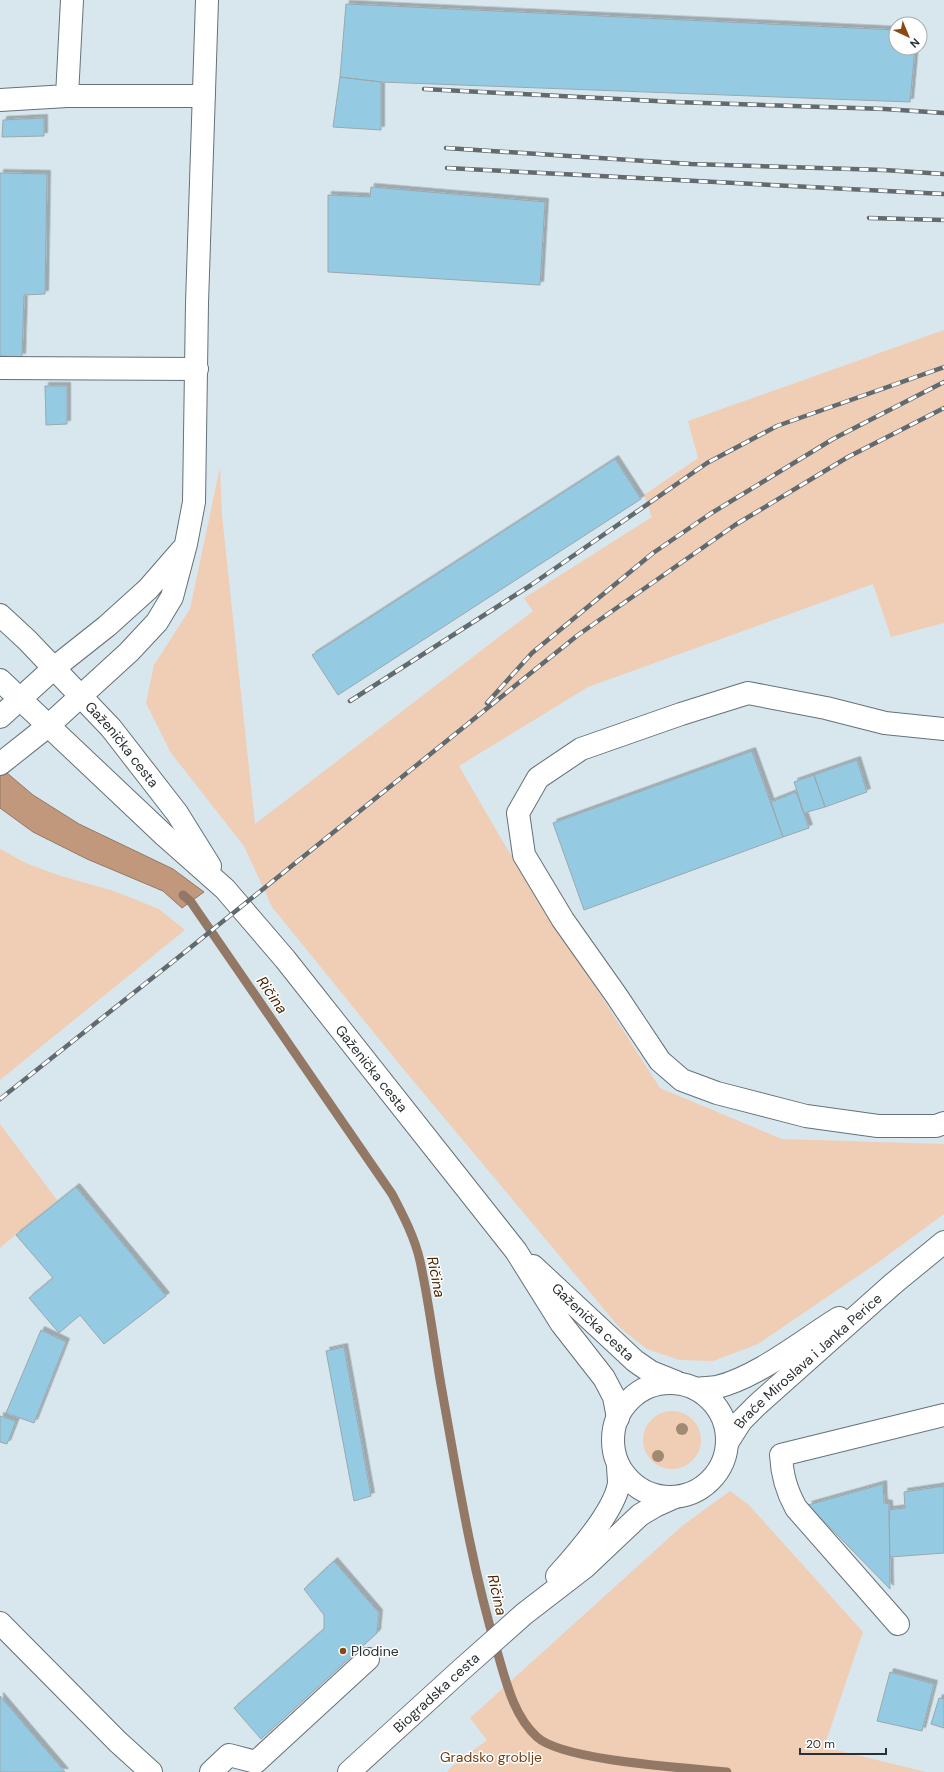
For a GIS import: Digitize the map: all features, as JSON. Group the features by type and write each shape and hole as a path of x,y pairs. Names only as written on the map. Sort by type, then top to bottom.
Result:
{"main road":[{"path":"67,96 72,0"},
{"path":"4,761 48,726 129,652 157,622 172,597 186,544 194,502 197,303 206,0"},
{"path":"0,100 67,96 204,96"},
{"path":"0,368 197,369"},
{"path":"0,716 54,668 107,626 148,589 186,544"},
{"name":"Gaženička cesta","path":"0,615 27,640 111,728 177,813 225,889"},
{"name":"Gaženička cesta","path":"0,680 164,835 225,889 285,959 516,1251 561,1322 604,1378 614,1397 618,1418"},
{"path":"944,729 886,723 826,708 748,693 681,714 581,749 538,778 518,813 524,855 563,920 660,1061 682,1080 717,1093 806,1116 878,1126 936,1126 944,1123"},
{"name":"Braće Miroslava i Janka Perice","path":"728,1443 741,1421 757,1405 894,1282 944,1242"},
{"name":"Gaženička cesta","path":"516,1251 558,1288 635,1361 651,1372 687,1386"},
{"name":"Braće Miroslava i Janka Perice","path":"687,1386 716,1387 736,1381 764,1366 894,1282"},
{"path":"659,1384 687,1386 709,1398 720,1411 726,1427 728,1443 724,1459 716,1474 705,1485 691,1493 675,1497 658,1496 641,1489 628,1479 618,1465 614,1449 613,1433 618,1418 627,1402 642,1390 659,1384"},
{"path":"898,1624 796,1508 787,1492 782,1473 782,1455 944,1415"},
{"name":"Biogradska cesta","path":"524,1614 576,1555 599,1523 612,1501 618,1484 618,1465"},
{"name":"Biogradska cesta","path":"349,1772 524,1614 585,1567 640,1515 675,1497"},
{"path":"0,1623 106,1731 151,1772"},
{"path":"211,1772 229,1755 256,1762 368,1659"}],"green space":[{"path":"944,330 944,623 891,637 873,584 588,687 459,766 506,847 660,1088 782,1139 944,1144 944,1214 880,1261 758,1344 713,1361 679,1360 647,1349 619,1327 405,1071 272,907 244,846 171,753 146,703 154,665 190,609 220,467 222,515 255,824 533,611 524,598 652,517 644,495 698,458 688,421"},
{"path":"0,849 28,864 61,876 114,891 159,909 185,930 0,1080"},
{"path":"0,1124 57,1200 0,1248"},
{"path":"672,1411 683,1413 693,1419 699,1429 701,1440 699,1451 693,1461 683,1467 672,1469 661,1467 651,1461 645,1451 643,1440 645,1429 651,1419 661,1413"},
{"name":"Gradsko groblje","path":"730,1491 749,1505 863,1632 824,1747 926,1772 447,1772 451,1767 487,1740 470,1718 682,1526"}],"shaded area":[{"path":"0,767 33,795 79,824 173,869 204,892 182,908 163,891 87,859 33,832 0,808"}],"building":[{"path":"346,4 888,30 888,56 914,56 910,102 381,82 340,77"},
{"path":"340,77 381,82 381,130 333,127"},
{"path":"44,118 44,136 2,137 3,120"},
{"path":"0,173 47,174 45,294 24,295 22,357 0,356"},
{"path":"371,187 545,202 540,285 328,272 328,195 370,197"},
{"path":"45,386 67,386 67,424 46,425"},
{"path":"615,459 641,499 338,695 312,655"},
{"path":"752,751 783,837 584,910 553,823"},
{"path":"857,760 867,792 825,807 814,775"},
{"path":"814,775 825,807 804,813 794,782"},
{"path":"796,792 809,828 783,837 771,802"},
{"path":"76,1187 166,1296 104,1344 80,1315 59,1333 29,1298 53,1278 16,1235"},
{"path":"41,1330 66,1342 34,1423 6,1413"},
{"path":"344,1347 371,1496 354,1501 326,1351"},
{"path":"0,1416 16,1421 7,1444 0,1442"},
{"path":"883,1484 884,1503 889,1504 890,1589 808,1505"},
{"path":"944,1486 944,1553 890,1557 889,1510 905,1508 904,1492"},
{"path":"334,1561 379,1613 377,1633 261,1739 234,1708 324,1629 324,1615 304,1589"},
{"path":"890,1672 934,1684 922,1731 877,1721"},
{"path":"0,1696 65,1772 0,1772"},
{"path":"939,1698 944,1699 944,1728 931,1724"}],"waterway":[{"name":"Ričina","path":"183,895 191,902 392,1194 412,1235 418,1252 429,1307 441,1385 472,1553 488,1619 507,1686 522,1718 537,1737 551,1745 572,1752 598,1758 627,1762 727,1772"}],"railway":[{"path":"424,89 675,102 885,109 944,113"},
{"path":"446,148 691,164 884,170 944,174"},
{"path":"447,168 944,194"},
{"path":"869,218 944,220"},
{"path":"350,701 531,585 707,463 777,426 944,367"},
{"path":"487,703 532,653 653,553 710,514 833,439 944,382"},
{"path":"0,1099 578,635 735,525 848,457 944,408"}],"place":[{"name":"Plodine","path":"343,1651"}]}
